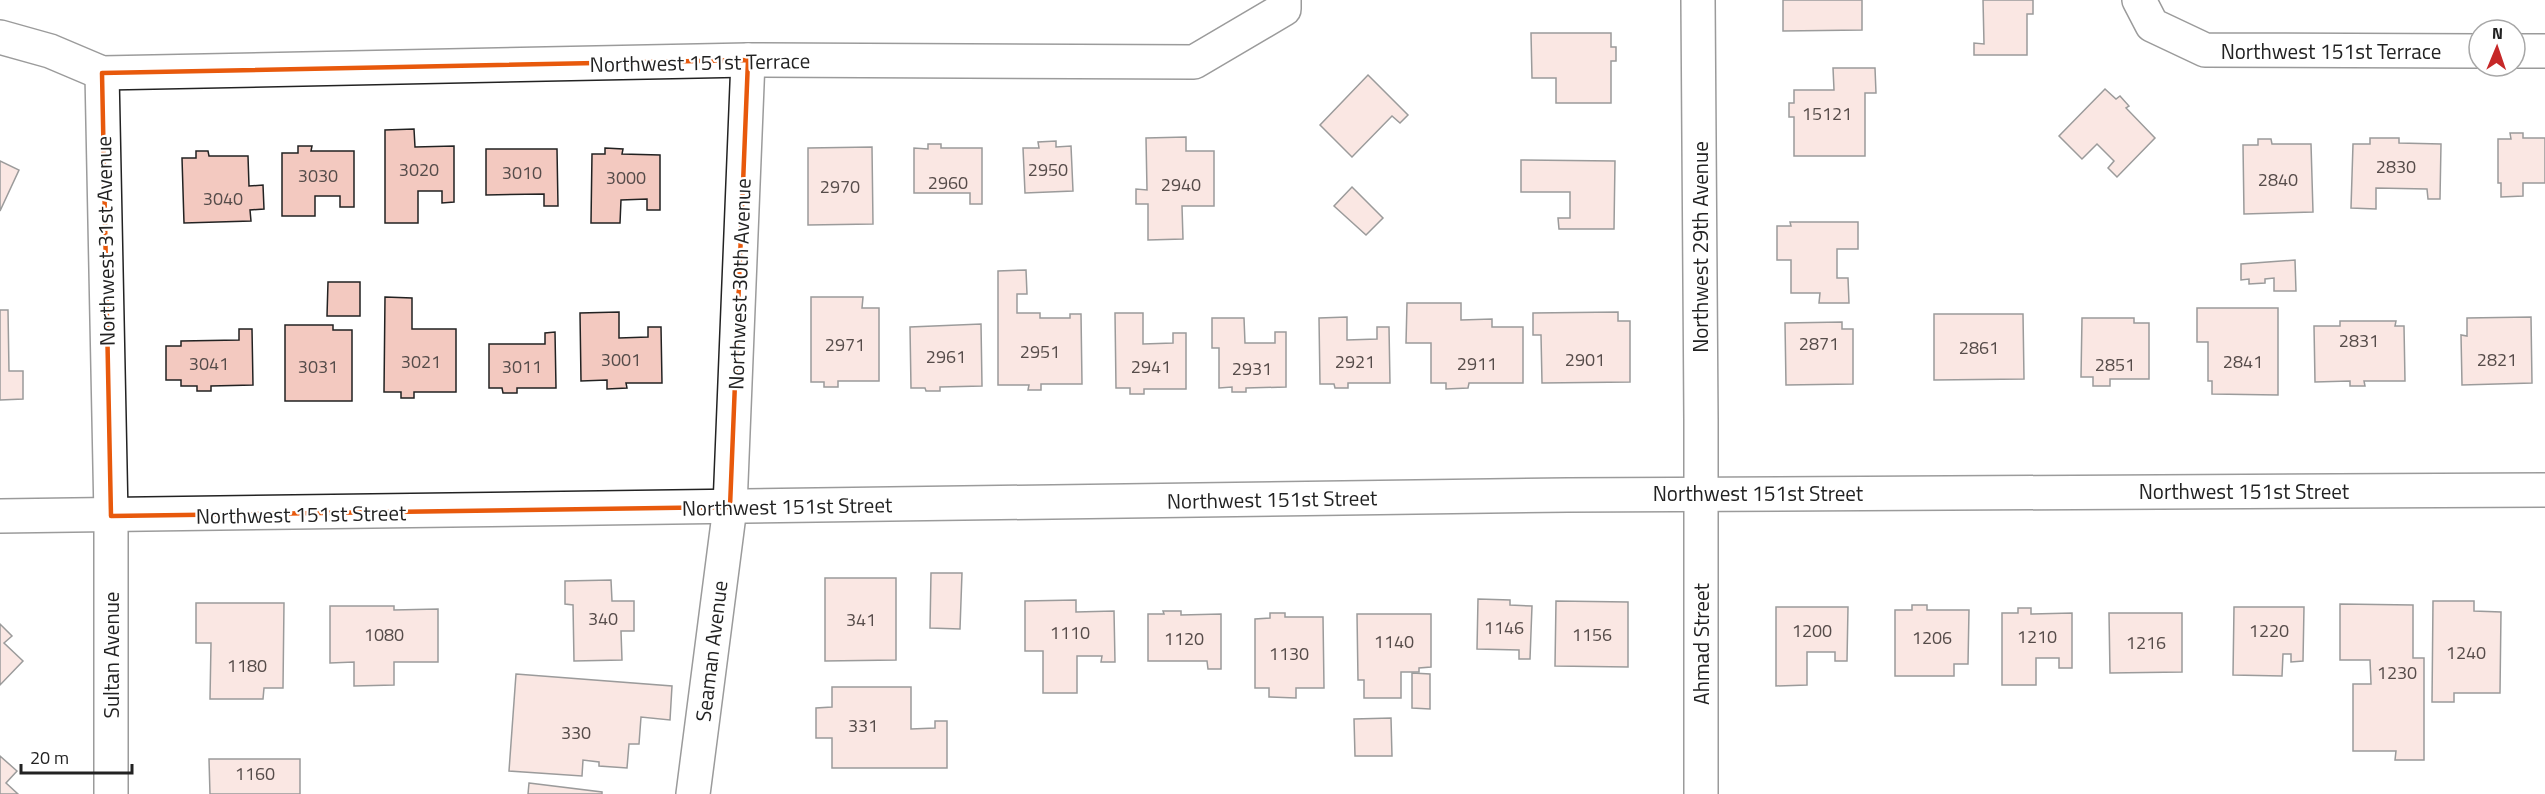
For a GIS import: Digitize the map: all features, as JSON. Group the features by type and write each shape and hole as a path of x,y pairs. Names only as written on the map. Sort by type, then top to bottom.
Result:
{"street":[{"name":"Northwest 29th Avenue","path":"1698,0 1702,494"},
{"name":"Northwest 151st Terrace","path":"102,73 748,60 1194,62 1284,5"},
{"name":"Northwest 151st Terrace","path":"2146,12 2205,50 2467,51"},
{"path":"0,37 50,51 102,73"},
{"path":"2527,51 2545,51"},
{"name":"Northwest 30th Avenue","path":"730,507 748,60"},
{"name":"Northwest 31st Avenue","path":"102,73 111,516"},
{"name":"Northwest 151st Street","path":"0,516 1702,494 2545,490"},
{"name":"Ahmad Street","path":"1701,794 1702,494"},
{"name":"Seaman Avenue","path":"693,794 730,507"},
{"name":"Sultan Avenue","path":"111,516 111,794"}],"highlighted area":[{"path":"748,60 730,507 111,516 102,73"}],"building":[{"path":"1783,0 1862,0 1862,30 1783,31"},
{"path":"1983,0 2033,0 2033,14 2027,14 2027,55 1974,55 1974,43 1984,44"},
{"path":"1531,33 1611,33 1611,47 1616,47 1616,61 1611,61 1611,103 1556,103 1556,78 1532,78"},
{"path":"1833,68 1875,68 1876,93 1865,93 1865,156 1794,156 1794,117 1789,117 1789,103 1794,103 1794,90 1834,90"},
{"path":"1368,75 1408,115 1400,123 1392,116 1352,157 1320,125"},
{"path":"2105,89 2116,99 2120,96 2129,106 2126,108 2155,138 2117,177 2108,168 2114,161 2097,144 2082,159 2059,136"},
{"path":"414,129 415,147 454,146 454,202 442,203 442,191 418,191 418,223 385,223 385,130"},
{"path":"2510,133 2523,133 2523,138 2545,138 2545,183 2523,183 2523,196 2501,197 2501,183 2498,183 2498,139 2511,139"},
{"path":"1186,137 1186,151 1214,151 1214,206 1182,206 1183,239 1148,240 1148,204 1136,204 1136,189 1147,190 1146,138"},
{"path":"2370,138 2399,138 2399,143 2441,144 2440,199 2428,199 2427,189 2376,188 2376,209 2351,208 2353,144 2370,144"},
{"path":"2258,139 2271,139 2272,144 2311,144 2313,212 2244,214 2243,145 2258,145"},
{"path":"1056,141 1056,147 1071,146 1073,191 1025,193 1023,148 1039,148 1038,142"},
{"path":"928,144 941,144 941,148 982,148 982,204 970,204 970,193 914,193 914,148 928,149"},
{"path":"298,146 312,146 311,151 354,151 354,207 340,207 340,196 315,196 315,216 282,216 282,153 298,153"},
{"path":"872,147 873,224 808,225 808,148"},
{"path":"605,148 623,149 622,154 660,155 660,210 647,210 647,199 621,200 620,223 591,223 592,154 605,154"},
{"path":"486,149 557,149 558,206 544,206 544,194 486,195"},
{"path":"196,151 208,151 209,156 248,156 249,186 263,185 264,209 250,210 251,221 184,223 182,158 196,158"},
{"path":"1521,160 1615,161 1614,229 1559,229 1558,218 1570,218 1570,192 1521,192"},
{"path":"0,161 19,170 0,211"},
{"path":"1352,187 1383,218 1366,235 1334,206"},
{"path":"1790,222 1858,222 1858,249 1837,249 1837,278 1848,278 1849,303 1819,303 1820,293 1791,293 1791,260 1777,260 1777,226 1791,226"},
{"path":"2295,260 2296,291 2274,291 2274,278 2265,279 2265,283 2249,284 2249,279 2241,280 2241,264"},
{"path":"1026,270 1027,294 1017,294 1017,313 1040,313 1040,318 1070,318 1070,314 1081,314 1082,384 1041,384 1041,390 1028,390 1029,385 998,385 998,271"},
{"path":"328,282 360,282 360,316 327,316"},
{"path":"385,297 412,298 412,329 456,329 456,392 414,392 414,398 401,398 401,392 384,392"},
{"path":"811,297 863,297 862,308 879,308 879,381 838,381 838,387 824,387 824,382 811,382"},
{"path":"1407,303 1461,303 1461,320 1492,319 1492,327 1523,327 1523,383 1469,383 1468,388 1446,389 1446,383 1431,383 1431,343 1406,343"},
{"path":"2197,308 2278,308 2278,395 2212,394 2212,381 2208,381 2208,342 2197,342"},
{"path":"0,310 8,310 9,371 23,371 23,399 0,400"},
{"path":"619,312 619,338 648,337 648,327 661,327 662,383 626,383 627,388 607,389 607,380 581,381 580,313"},
{"path":"1618,312 1618,321 1630,321 1630,382 1542,383 1541,335 1533,335 1533,313"},
{"path":"1115,313 1143,313 1143,344 1173,343 1173,333 1186,333 1186,389 1144,389 1144,394 1130,394 1130,388 1116,388"},
{"path":"1934,314 2023,314 2024,379 1934,380"},
{"path":"1347,317 1347,340 1377,339 1377,327 1389,327 1390,383 1348,383 1348,388 1335,388 1334,384 1320,384 1319,318"},
{"path":"2531,317 2532,383 2462,385 2461,335 2467,336 2467,318"},
{"path":"1212,318 1244,318 1245,343 1275,343 1275,332 1286,332 1286,387 1246,388 1246,392 1232,392 1232,387 1219,388 1219,348 1212,348"},
{"path":"2082,318 2134,318 2134,323 2149,323 2149,379 2110,379 2110,386 2093,386 2093,377 2081,377"},
{"path":"2340,321 2396,321 2395,326 2404,326 2405,381 2364,381 2365,386 2350,386 2350,381 2315,382 2314,326 2340,326"},
{"path":"1842,322 1842,329 1853,329 1853,384 1786,385 1785,323"},
{"path":"981,324 982,386 940,387 940,391 911,388 910,327"},
{"path":"285,325 333,325 333,330 352,330 352,401 285,401"},
{"path":"239,329 252,329 253,385 211,386 211,391 197,391 197,386 181,386 181,380 166,380 166,346 181,346 181,341 239,340"},
{"path":"555,332 556,388 517,388 517,393 503,393 502,388 489,388 489,344 545,344 545,333"},
{"path":"931,573 962,573 960,629 930,628"},
{"path":"825,578 896,578 896,660 825,661"},
{"path":"611,580 612,601 634,601 634,631 621,631 622,660 574,661 573,605 565,604 565,581"},
{"path":"1478,599 1510,600 1510,605 1532,606 1530,659 1519,659 1519,650 1477,649"},
{"path":"1076,600 1076,612 1114,611 1115,662 1101,662 1102,656 1077,656 1077,693 1043,693 1043,651 1025,651 1025,601"},
{"path":"1556,601 1628,602 1628,667 1555,666"},
{"path":"2433,601 2474,601 2474,611 2501,612 2500,693 2454,693 2454,702 2432,702"},
{"path":"196,603 284,603 283,688 264,688 263,699 210,699 211,643 196,643"},
{"path":"2340,604 2413,605 2413,658 2424,658 2424,760 2395,760 2396,751 2353,751 2353,684 2371,684 2370,660 2340,660"},
{"path":"1912,605 1927,605 1927,610 1969,610 1968,664 1954,664 1954,676 1895,676 1895,610 1912,610"},
{"path":"330,606 394,606 394,610 438,609 438,662 394,662 394,685 354,686 354,662 330,663"},
{"path":"1776,607 1848,607 1847,661 1835,661 1835,652 1807,652 1807,685 1776,686"},
{"path":"2234,607 2304,607 2303,661 2291,662 2291,654 2283,654 2282,676 2233,675"},
{"path":"2018,608 2031,608 2031,614 2072,613 2072,668 2059,668 2059,658 2036,658 2036,685 2002,685 2002,613 2018,613"},
{"path":"1163,611 1181,611 1181,615 1221,614 1221,669 1208,669 1207,661 1148,661 1148,614 1164,614"},
{"path":"1270,613 1285,613 1285,617 1323,617 1324,688 1296,688 1296,698 1269,697 1269,688 1255,688 1255,619 1270,618"},
{"path":"2109,613 2182,613 2182,672 2110,673"},
{"path":"1357,614 1431,614 1431,667 1419,668 1419,672 1401,672 1401,698 1364,698 1364,680 1358,680"},
{"path":"0,624 12,636 4,643 23,661 0,685"},
{"path":"1412,673 1430,674 1430,709 1412,708"},
{"path":"516,674 672,686 670,720 641,717 639,744 629,744 627,768 599,766 599,762 583,760 582,776 509,771"},
{"path":"832,687 911,687 911,729 935,728 935,721 947,721 947,768 832,768 832,738 816,738 816,708 832,707"},
{"path":"1391,718 1392,756 1355,756 1354,719"},
{"path":"0,756 17,771 6,783 18,794 0,794"},
{"path":"209,759 300,759 300,794 210,794"},
{"path":"529,783 602,792 602,794 528,794"}]}
